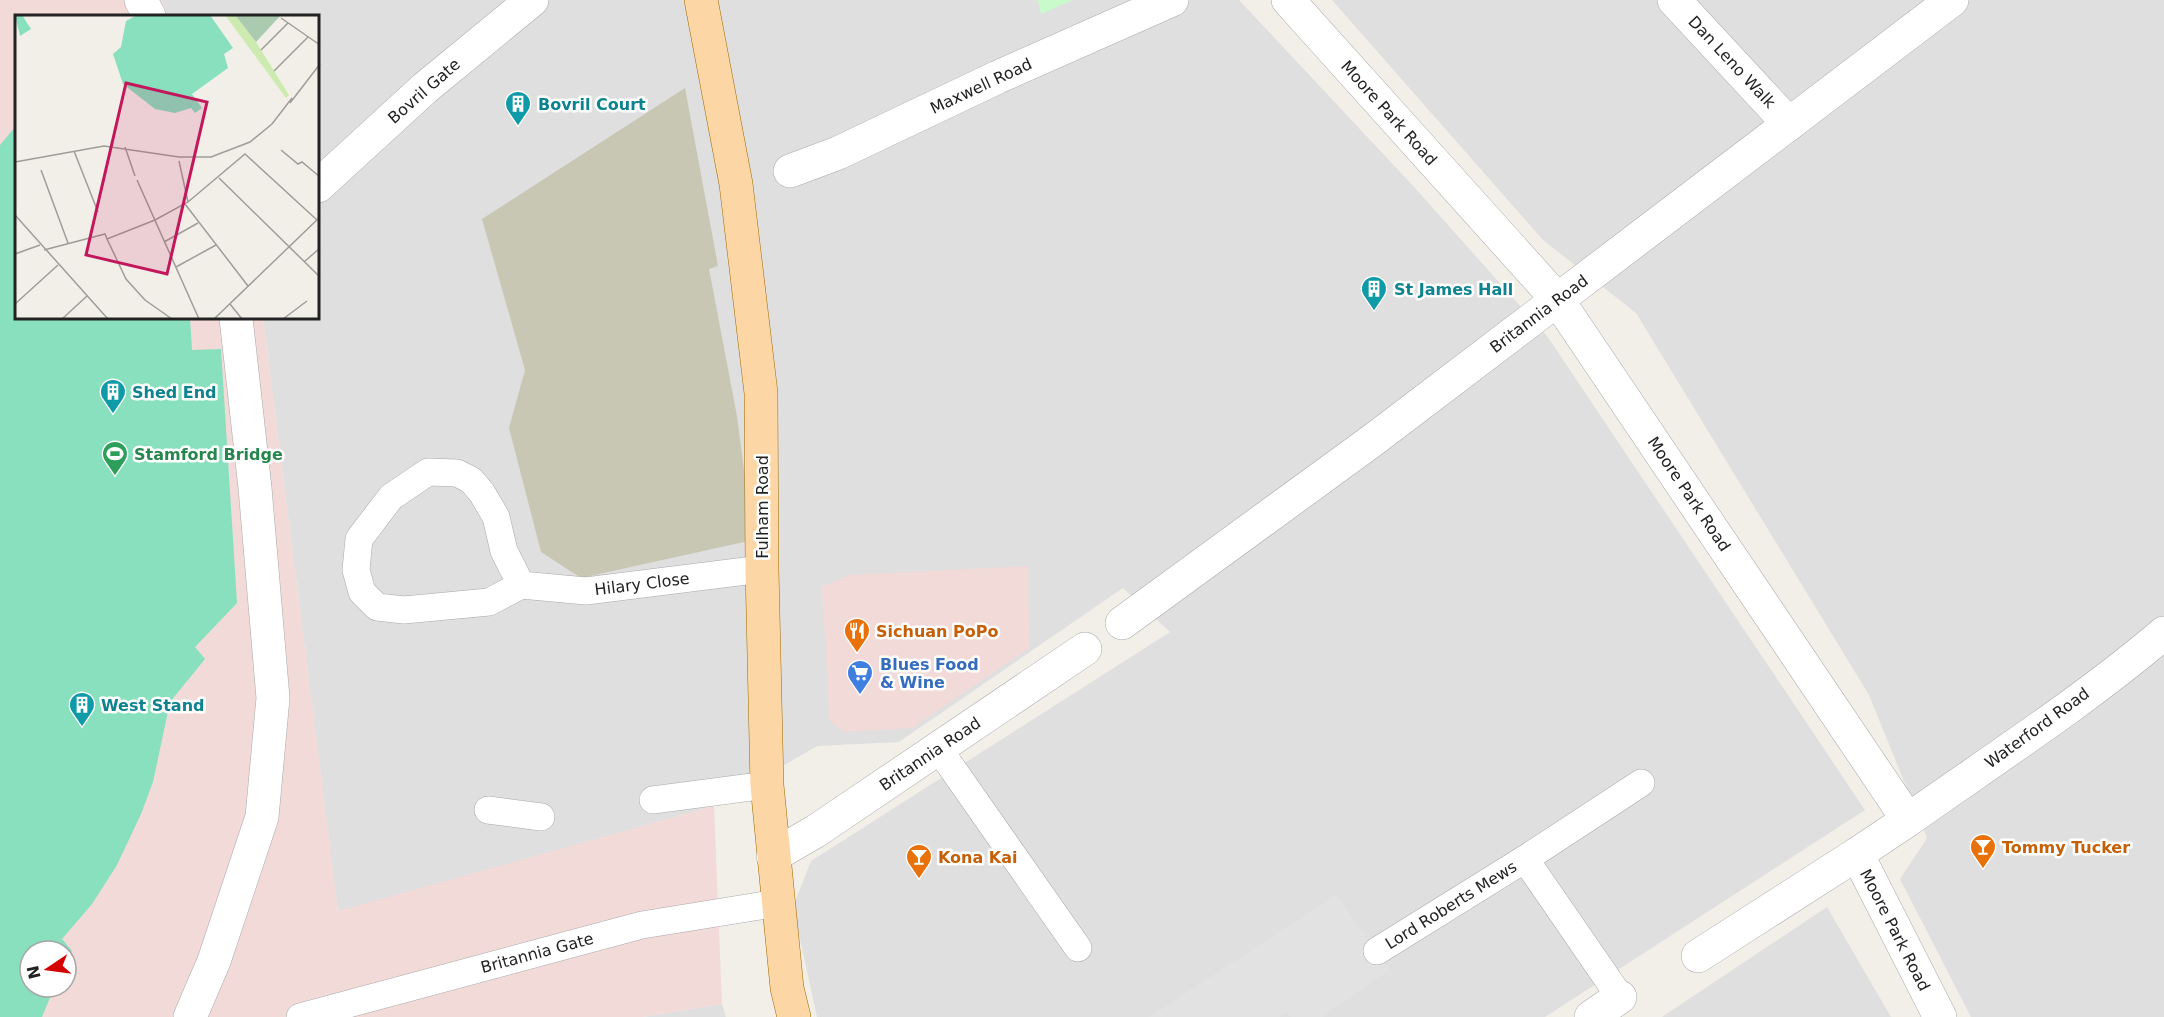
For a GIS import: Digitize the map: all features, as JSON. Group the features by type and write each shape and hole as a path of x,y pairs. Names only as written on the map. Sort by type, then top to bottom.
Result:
{"main road":[{"name":"Fulham Road","path":"700,0 736,184 761,393 767,785 787,988 794,1017"}],"street":[{"path":"141,0 148,15"},
{"name":"Bovril Gate","path":"320,184 425,88 532,0"},
{"name":"Maxwell Road","path":"790,171 838,153 998,77 1172,0"},
{"name":"Moore Park Road","path":"1288,0 1557,299 1908,820 1857,854 1940,1017"},
{"name":"Dan Leno Walk","path":"1674,0 1789,124"},
{"name":"Britannia Road","path":"1122,622 1373,440 1952,0"},
{"path":"190,1017 214,961 262,817 273,698 255,489 236,320"},
{"name":"Waterford Road","path":"1908,820 2048,721 2141,653 2164,633"},
{"name":"Britannia Road","path":"773,856 816,831 1086,649"},
{"path":"1698,956 1857,854"},
{"path":"1591,1017 1620,997"}],"lane":[{"path":"428,472 457,473 471,480 482,493 496,517 504,551 521,585 489,602 404,610 377,607 362,592 356,570 359,539 391,497 428,472"},
{"name":"Hilary Close","path":"521,585 586,591 762,569"},
{"path":"938,748 1078,948"},
{"name":"Lord Roberts Mews","path":"1377,951 1525,859 1641,783"},
{"path":"653,800 767,785"},
{"path":"488,810 541,817"},
{"name":"Lord Roberts Mews","path":"1525,859 1620,997"},
{"name":"Britannia Gate","path":"300,1017 642,925 778,903"}],"shaded area":[{"path":"0,0 161,0 168,15 15,15 15,320 263,320 338,911 714,806 722,1004 642,1017 0,1017"},
{"path":"161,0 1239,0 1415,188 1547,336 1865,810 1545,1017 817,1017 793,907 811,861 1170,632 1123,588 899,742 817,746 714,806 338,912 263,320 320,320 320,15 168,15"},
{"path":"1332,0 2164,0 2164,1017 1971,1017 1900,879 1927,838 1869,695 1636,313 1543,240"},
{"path":"685,88 718,266 709,269 737,416 753,540 581,578 541,552 509,428 525,370 482,219"},
{"path":"1028,566 1029,648 912,728 844,732 830,721 822,587 849,575"},
{"path":"1336,894 1390,971 1322,1017 1291,1017 1287,1012 1279,1017 1150,1017"},
{"path":"1827,907 1891,1017 1662,1017"},
{"path":"722,1004 726,1017 642,1017"}],"green space":[{"path":"1038,0 1073,0 1041,14"},
{"name":"Stamford Bridge","path":"15,127 15,320 190,320 192,350 221,349 237,603 195,647 205,659 170,702 153,782 141,814 117,865 92,904 62,939 18,939 18,999 49,999 42,1017 0,1017 0,145"}],"place":[{"name":"Bovril Court","path":"518,127"},
{"name":"St James Hall","path":"1374,312"},
{"name":"Shed End","path":"113,415"},
{"name":"Stamford Bridge","path":"115,477"},
{"name":"Sichuan PoPo","path":"857,654"},
{"name":"Blues Food & Wine","path":"860,696"},
{"name":"West Stand","path":"82,728"},
{"name":"Tommy Tucker","path":"1983,870"},
{"name":"Kona Kai","path":"919,880"}]}
